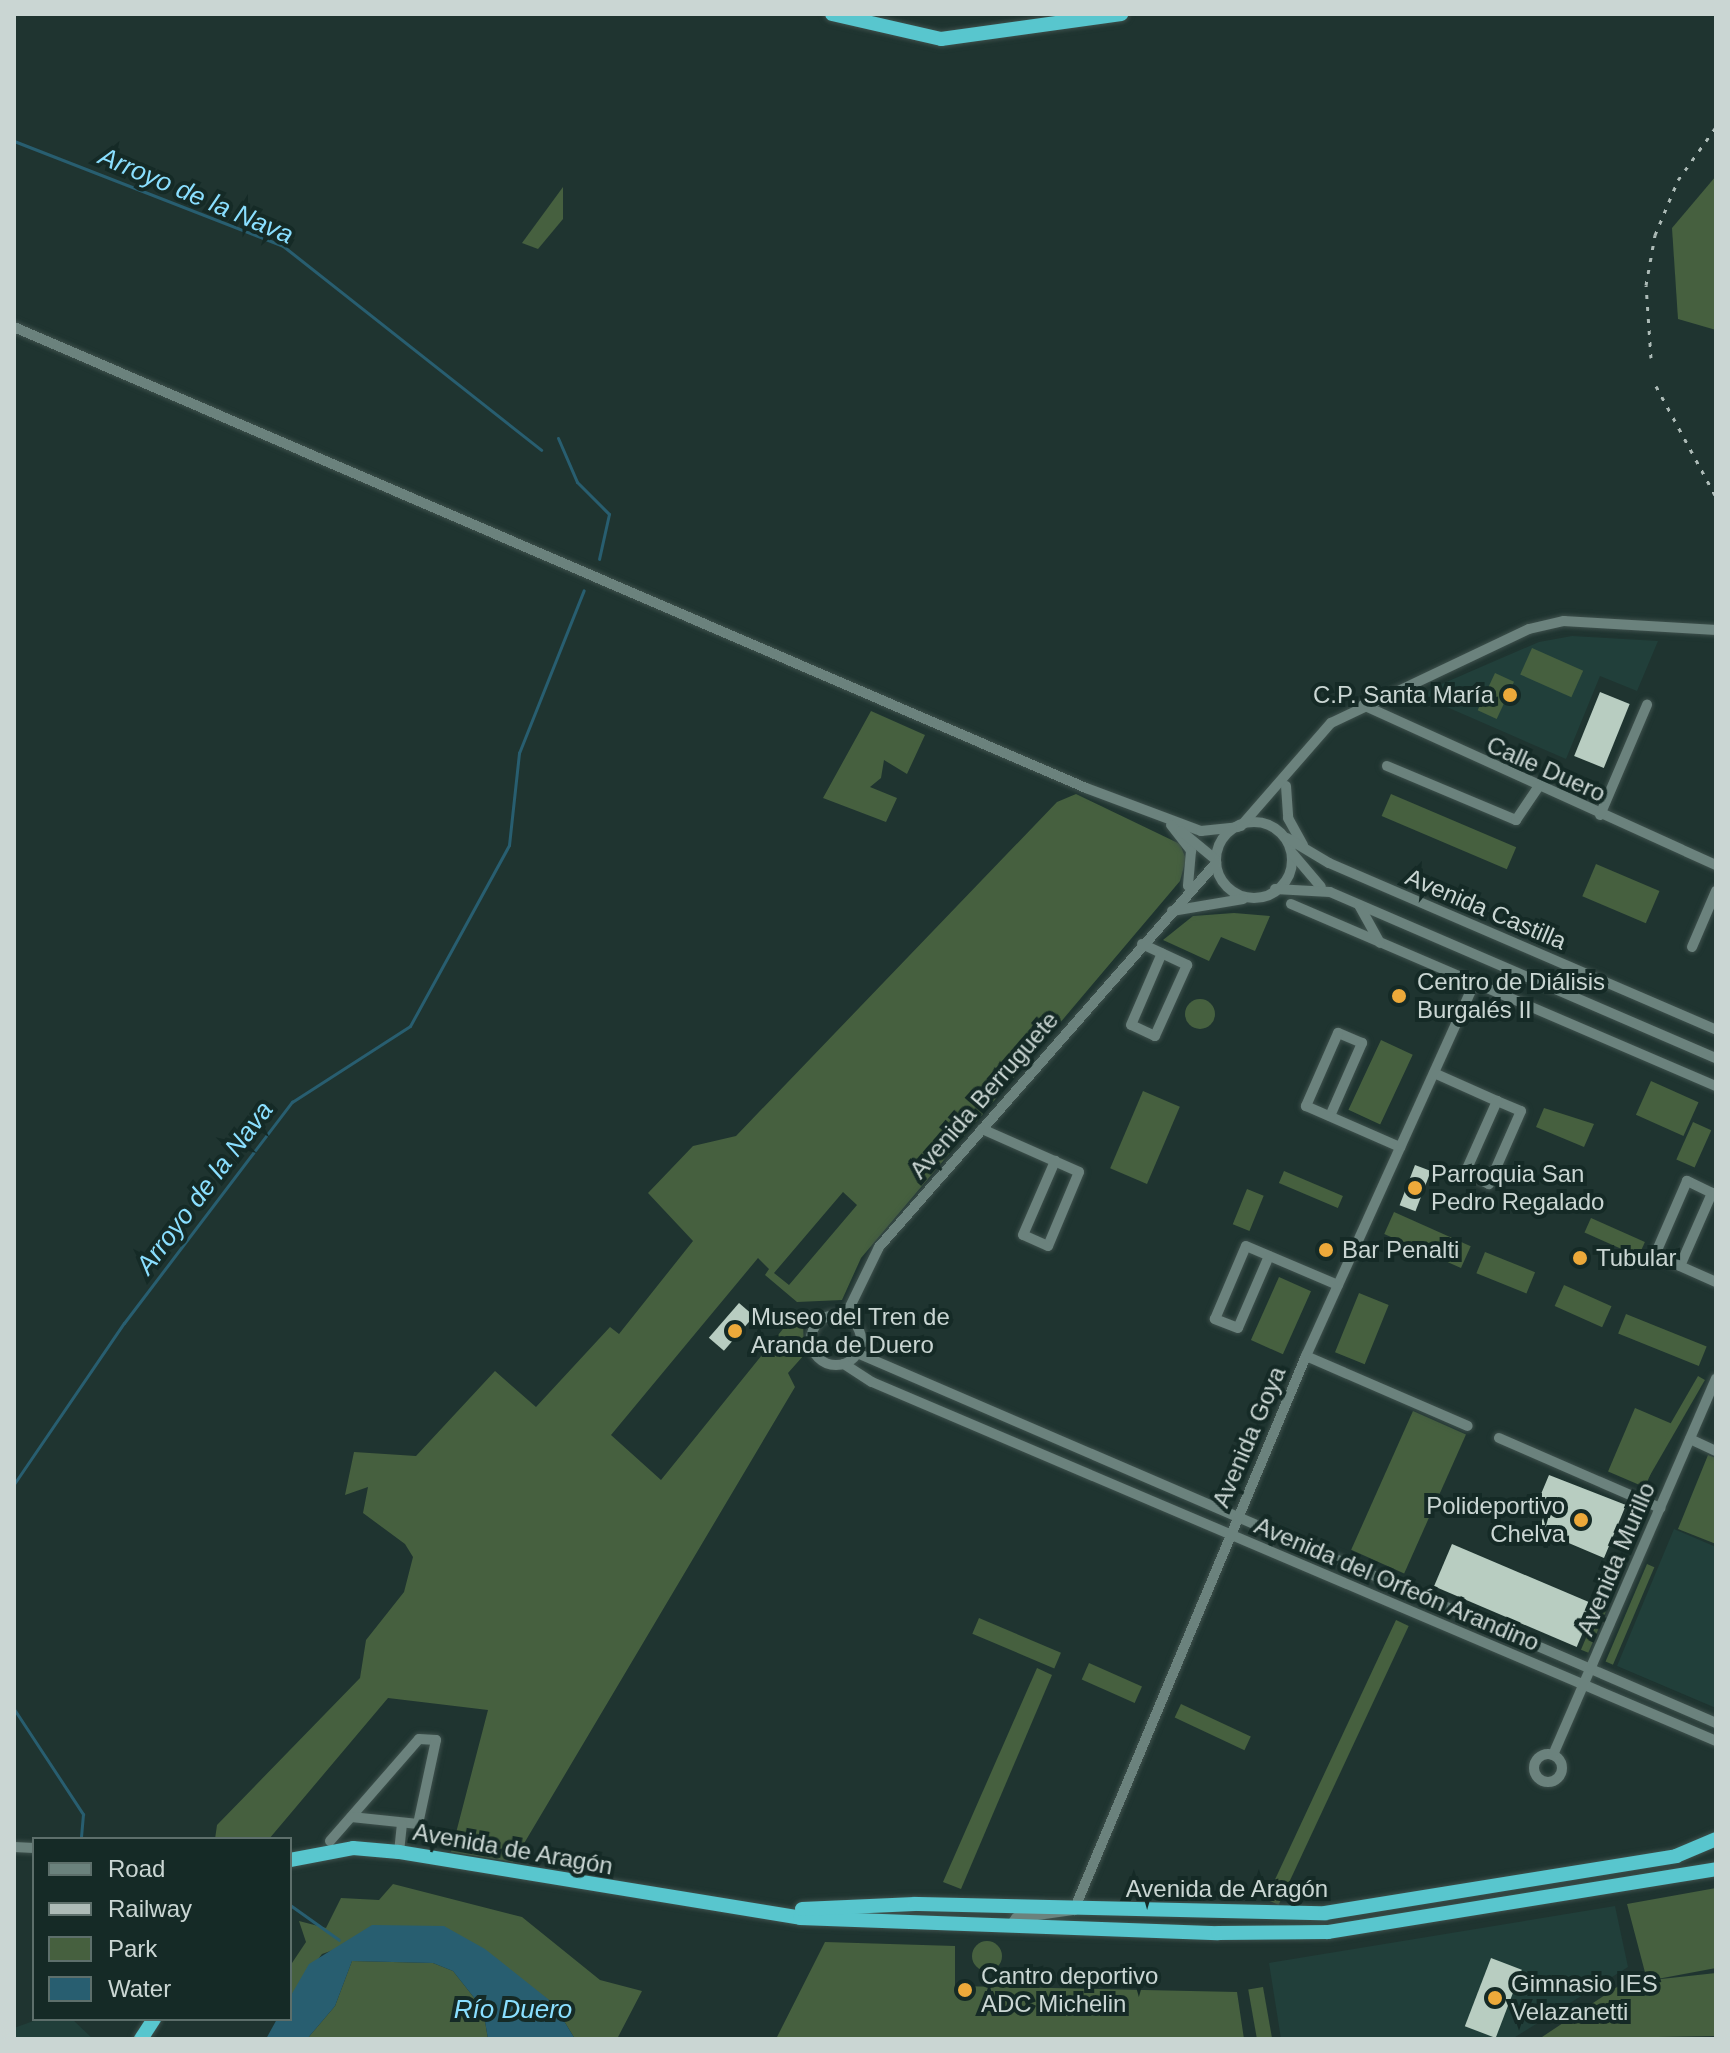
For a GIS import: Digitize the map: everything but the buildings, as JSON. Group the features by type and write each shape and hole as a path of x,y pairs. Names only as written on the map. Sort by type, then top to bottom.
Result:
{"highway":[{"path":"832,14 941,39 997,21 1121,14"},
{"name":"Avenida de Aragón","path":"730,1908 1325,1913 1676,1856 1716,1839"},
{"name":"Avenida de Aragón","path":"292,1860 353,1848 399,1852 730,1908 1011,1925 1328,1932 1716,1869"},
{"path":"141,2039 153,2021"}],"street":[{"path":"14,327 1167,822 1213,833 1239,826 1269,824 1284,834"},
{"path":"1216,861 1239,826 1331,723 1363,705 1554,622 1716,630"},
{"name":"Calle Duero","path":"1363,705 1538,787 1716,865"},
{"path":"1600,815 1647,705"},
{"path":"1387,766 1516,820 1538,787"},
{"path":"1170,911 1247,899 1275,889 1292,854 1284,834 1286,786 1292,767"},
{"path":"1286,786 1288,818 1307,850"},
{"path":"1167,822 1216,861 1224,885 1247,899"},
{"path":"1167,822 1193,858 1184,894"},
{"name":"Avenida Castilla","path":"1284,834 1307,850 1716,1030"},
{"name":"Avenida Castilla","path":"1292,854 1330,892 1716,1058"},
{"name":"Avenida Berruguete","path":"845,1317 879,1247 1184,894 1216,861"},
{"name":"Avenida Castilla","path":"1275,889 1330,892"},
{"path":"1692,947 1716,891"},
{"path":"1291,904 1473,986 1716,1086"},
{"path":"1359,905 1380,943"},
{"path":"1142,944 1162,953 1187,965 1155,1036 1131,1025 1162,953"},
{"name":"Avenida Goya","path":"1074,1910 1306,1356 1473,986"},
{"path":"1330,1116 1362,1043 1338,1033 1306,1106 1400,1147"},
{"path":"1434,1073 1521,1111 1489,1184 1465,1173 1497,1101"},
{"path":"982,1129 1055,1161 1079,1172 1048,1246 1023,1235 1055,1161"},
{"path":"1680,1266 1712,1193 1687,1181 1655,1255 1716,1282"},
{"path":"1269,1256 1238,1328 1215,1319 1246,1246 1338,1285"},
{"path":"845,1317 859,1332 857,1353 844,1364 824,1362 811,1343 820,1320 845,1317"},
{"name":"Avenida del Orfeón Arandino","path":"857,1353 1716,1723"},
{"path":"1306,1356 1468,1426"},
{"name":"Avenida del Orfeón Arandino","path":"844,1364 1230,1534 1716,1741"},
{"name":"Avenida Murillo","path":"1553,1755 1716,1379"},
{"path":"1499,1438 1660,1508"},
{"path":"1690,1439 1716,1451"},
{"path":"330,1841 419,1739 430,1737 439,1746 419,1820 402,1824 351,1817"},
{"path":"399,1852 402,1824"},
{"path":"1011,1925 1016,1918 1074,1910"}],"shaded area":[{"name":"C.P. Santa María","path":"1572,636 1658,641 1637,691 1600,676 1566,759 1426,698 1430,689 1539,642"},
{"path":"1674,1529 1716,1547 1716,1708 1617,1666"},
{"path":"1615,1906 1628,1967 1512,2039 1281,2039 1269,1963"},
{"path":"33,2021 74,2021 93,2039 14,2039 14,2028"}],"green space":[{"path":"1716,176 1716,330 1678,319 1672,228"},
{"path":"563,187 563,219 538,249 522,243"},
{"path":"1532,648 1583,671 1571,697 1520,674"},
{"path":"1495,673 1514,682 1497,719 1478,710"},
{"path":"871,711 925,735 907,774 884,760 881,778 870,787 897,798 886,822 823,798"},
{"path":"1076,794 1180,844 1186,859 1180,881 861,1258 842,1300 797,1302 765,1275 769,1269 758,1258 611,1435 661,1480 795,1314 803,1316 804,1355 788,1373 795,1387 513,1862 451,1852 488,1710 388,1698 271,1837 215,1837 217,1825 360,1678 366,1640 404,1592 413,1557 405,1544 363,1513 368,1487 345,1495 354,1452 416,1456 495,1371 536,1407 610,1327 619,1334 693,1241 648,1193 693,1146 736,1136 1057,802","holes":["843,1192 857,1205 789,1285 774,1273"]},
{"path":"1391,794 1516,847 1507,869 1382,816"},
{"path":"1596,864 1660,891 1646,923 1582,896"},
{"path":"1234,913 1270,916 1255,951 1221,937 1209,961 1163,940 1193,916"},
{"path":"1200,999 1211,1003 1215,1014 1211,1025 1200,1029 1189,1025 1185,1014 1189,1003"},
{"path":"1381,1040 1413,1055 1380,1125 1348,1110"},
{"path":"1651,1081 1699,1102 1683,1136 1636,1115"},
{"path":"1143,1091 1180,1107 1147,1184 1110,1168"},
{"path":"1544,1108 1594,1124 1584,1147 1536,1127"},
{"path":"1693,1122 1711,1130 1695,1168 1676,1159"},
{"path":"1284,1171 1343,1196 1338,1208 1279,1183"},
{"path":"1247,1189 1264,1196 1249,1231 1233,1224"},
{"path":"1394,1212 1471,1246 1461,1268 1384,1234"},
{"path":"1591,1218 1645,1242 1638,1257 1584,1233"},
{"path":"1485,1252 1535,1272 1526,1294 1476,1273"},
{"path":"1279,1277 1311,1291 1283,1354 1251,1340"},
{"path":"1564,1285 1612,1306 1602,1327 1555,1306"},
{"path":"1359,1293 1389,1305 1365,1364 1335,1352"},
{"path":"1626,1314 1707,1347 1699,1366 1618,1333"},
{"path":"1698,1376 1705,1380 1644,1486 1637,1482"},
{"path":"1635,1408 1672,1424 1645,1487 1608,1472"},
{"path":"1413,1411 1466,1435 1404,1573 1351,1550"},
{"path":"1708,1455 1716,1458 1716,1544 1678,1529"},
{"path":"1622,1553 1629,1556 1588,1653 1581,1650"},
{"path":"1647,1564 1654,1567 1613,1665 1606,1662"},
{"path":"979,1618 1061,1653 1054,1668 972,1634"},
{"path":"1396,1620 1409,1626 1279,1905 1266,1899"},
{"path":"1089,1663 1142,1687 1135,1703 1082,1679"},
{"path":"1037,1668 1052,1675 961,1889 943,1882"},
{"path":"1181,1704 1251,1737 1244,1750 1175,1718"},
{"path":"393,1884 522,1917 600,1980 642,1991 617,2039 575,2039 553,2003 444,1927 402,1926 322,1954 292,1994 292,1963 306,1942 299,1921 326,1928 341,1898 379,1900"},
{"path":"1716,1888 1716,1968 1652,1980 1716,1973 1716,2036 1539,2039 1629,1979 1647,1980 1627,1904"},
{"path":"987,1941 998,1945 1002,1956 998,1967 987,1971 976,1967 972,1956 976,1945"},
{"name":"Cantro deportivo ADC Michelin","path":"825,1942 955,1946 955,1986 1237,1992 1244,2039 776,2039"},
{"path":"352,1961 433,1963 453,1971 483,2009 488,2039 307,2039 335,2006"},
{"path":"1263,1987 1272,2039 1257,2039 1248,1990"}],"water":[{"name":"Río Duero","path":"372,1925 444,1926 485,1949 553,2003 575,2039 488,2039 483,2009 453,1971 433,1963 352,1961 335,2006 307,2039 266,2039 276,2021 292,2021 292,1994 309,1964"}],"waterway":[{"name":"Arroyo de la Nava","path":"14,141 283,246 541,450"},
{"name":"Arroyo de la Nava","path":"558,438 577,482 609,514 599,559"},
{"name":"Arroyo de la Nava","path":"14,1484 124,1323 292,1102 410,1026 509,845 519,753 584,590"},
{"name":"Arroyo de la Nava","path":"14,1709 83,1814 81,1837"},
{"name":"Arroyo de la Nava","path":"292,1906 339,1940"}],"railway":[{"path":"1651,358 1646,285 1655,235 1678,180 1716,127"},
{"path":"1656,386 1716,497"}],"place":[{"name":"C.P. Santa María","path":"1510,695"},
{"name":"Centro de Diálisis Burgalés II","path":"1399,996"},
{"name":"Parroquia San Pedro Regalado","path":"1415,1188"},
{"name":"Bar Penalti","path":"1326,1250"},
{"name":"Tubular","path":"1580,1258"},
{"name":"Museo del Tren de Aranda de Duero","path":"735,1331"},
{"name":"Polideportivo Chelva","path":"1581,1520"},
{"name":"Cantro deportivo ADC Michelin","path":"965,1990"},
{"name":"Gimnasio IES Velazanetti","path":"1495,1998"}]}
